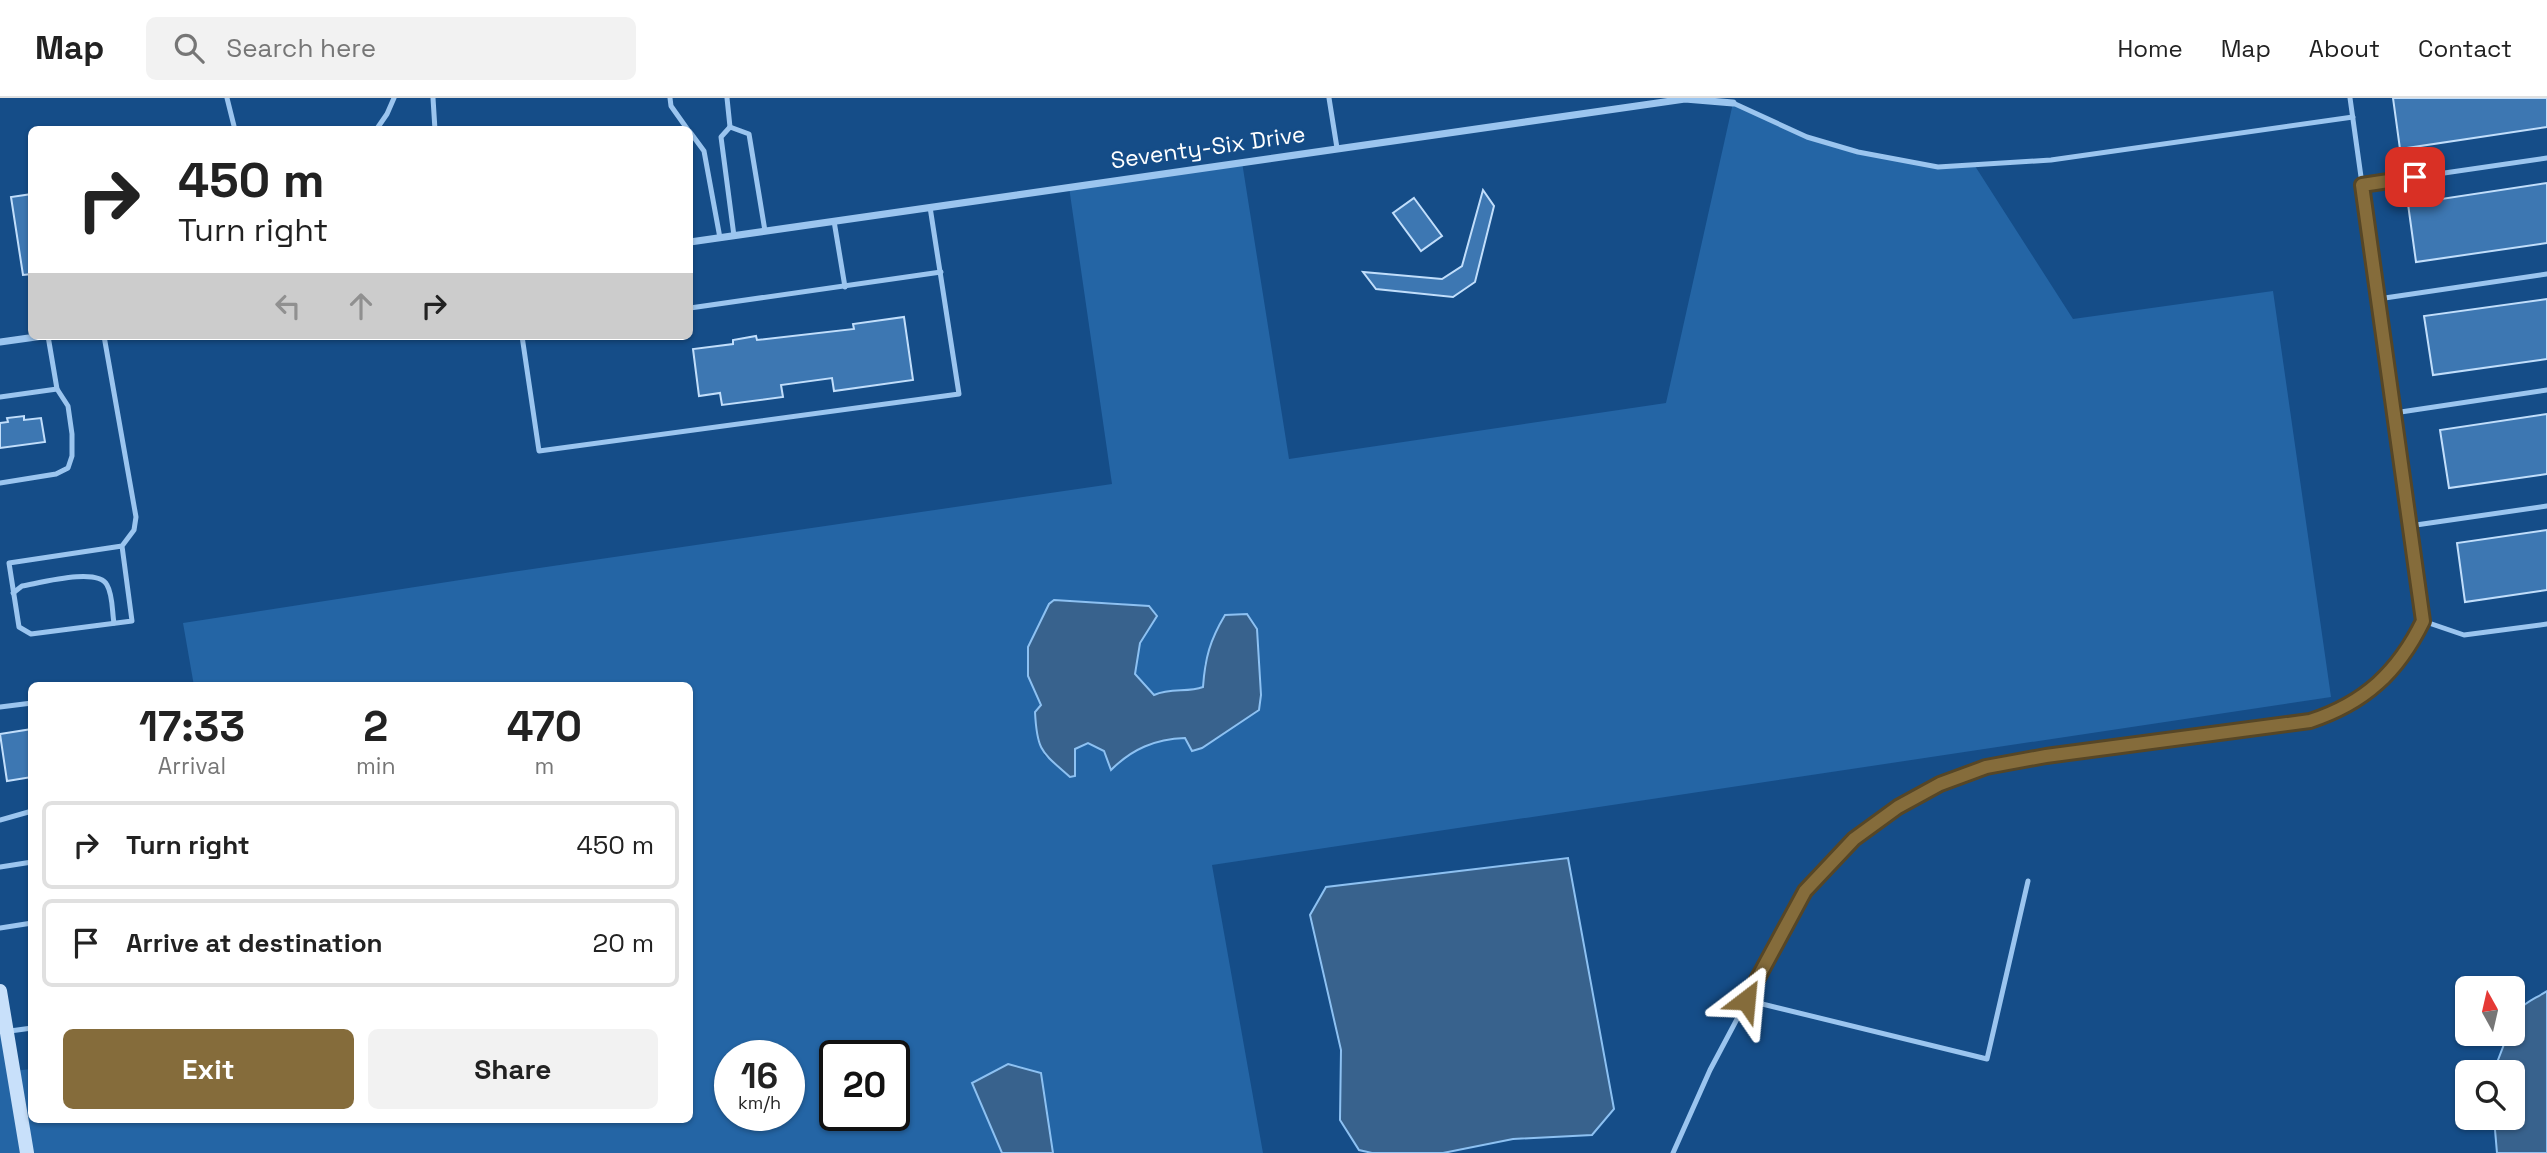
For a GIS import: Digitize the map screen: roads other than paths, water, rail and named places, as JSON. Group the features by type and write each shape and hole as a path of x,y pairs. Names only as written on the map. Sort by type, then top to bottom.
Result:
{"main road":[{"path":"0,992 27,1153"}],"street":[{"name":"Seventy-Six Drive","path":"693,242 1685,99 1713,99 1733,103"},
{"path":"0,342 28,338"}],"lane":[{"path":"227,98 234,126"},
{"path":"379,126 394,98"},
{"path":"433,98 435,126"},
{"path":"670,98 671,106 685,126"},
{"path":"727,98 730,127"},
{"path":"1329,98 1337,148"},
{"path":"1673,1153 1710,1070 1805,891 1854,839 1898,807 1929,790 1986,767 2310,721 2330,714 2363,696 2409,649 2423,621 2350,98"},
{"path":"1733,103 1820,141 1858,152 1938,167 2051,160 2353,117"},
{"path":"730,127 748,134 765,231"},
{"path":"730,127 721,136 734,236"},
{"path":"693,137 704,151 720,238"},
{"path":"2362,185 2547,158"},
{"path":"523,340 538,451 959,394 930,207"},
{"path":"834,221 845,287"},
{"path":"693,308 940,272"},
{"path":"2378,299 2547,274"},
{"path":"0,483 56,474 68,468 72,456 68,406 57,390 46,340"},
{"path":"105,340 136,517 134,530 121,546 9,563 19,627 31,634 132,621 121,546"},
{"path":"0,397 57,390"},
{"path":"2394,414 2547,390"},
{"path":"2410,526 2547,506"},
{"path":"13,593 22,586 90,575 103,579 108,586 114,623"},
{"path":"2423,621 2464,635 2547,624"},
{"path":"0,708 28,704"},
{"path":"0,820 28,812"},
{"path":"0,867 28,863"},
{"path":"1746,1000 1987,1059 2028,881"},
{"path":"0,928 28,924"},
{"path":"7,1032 28,1029"}]}
